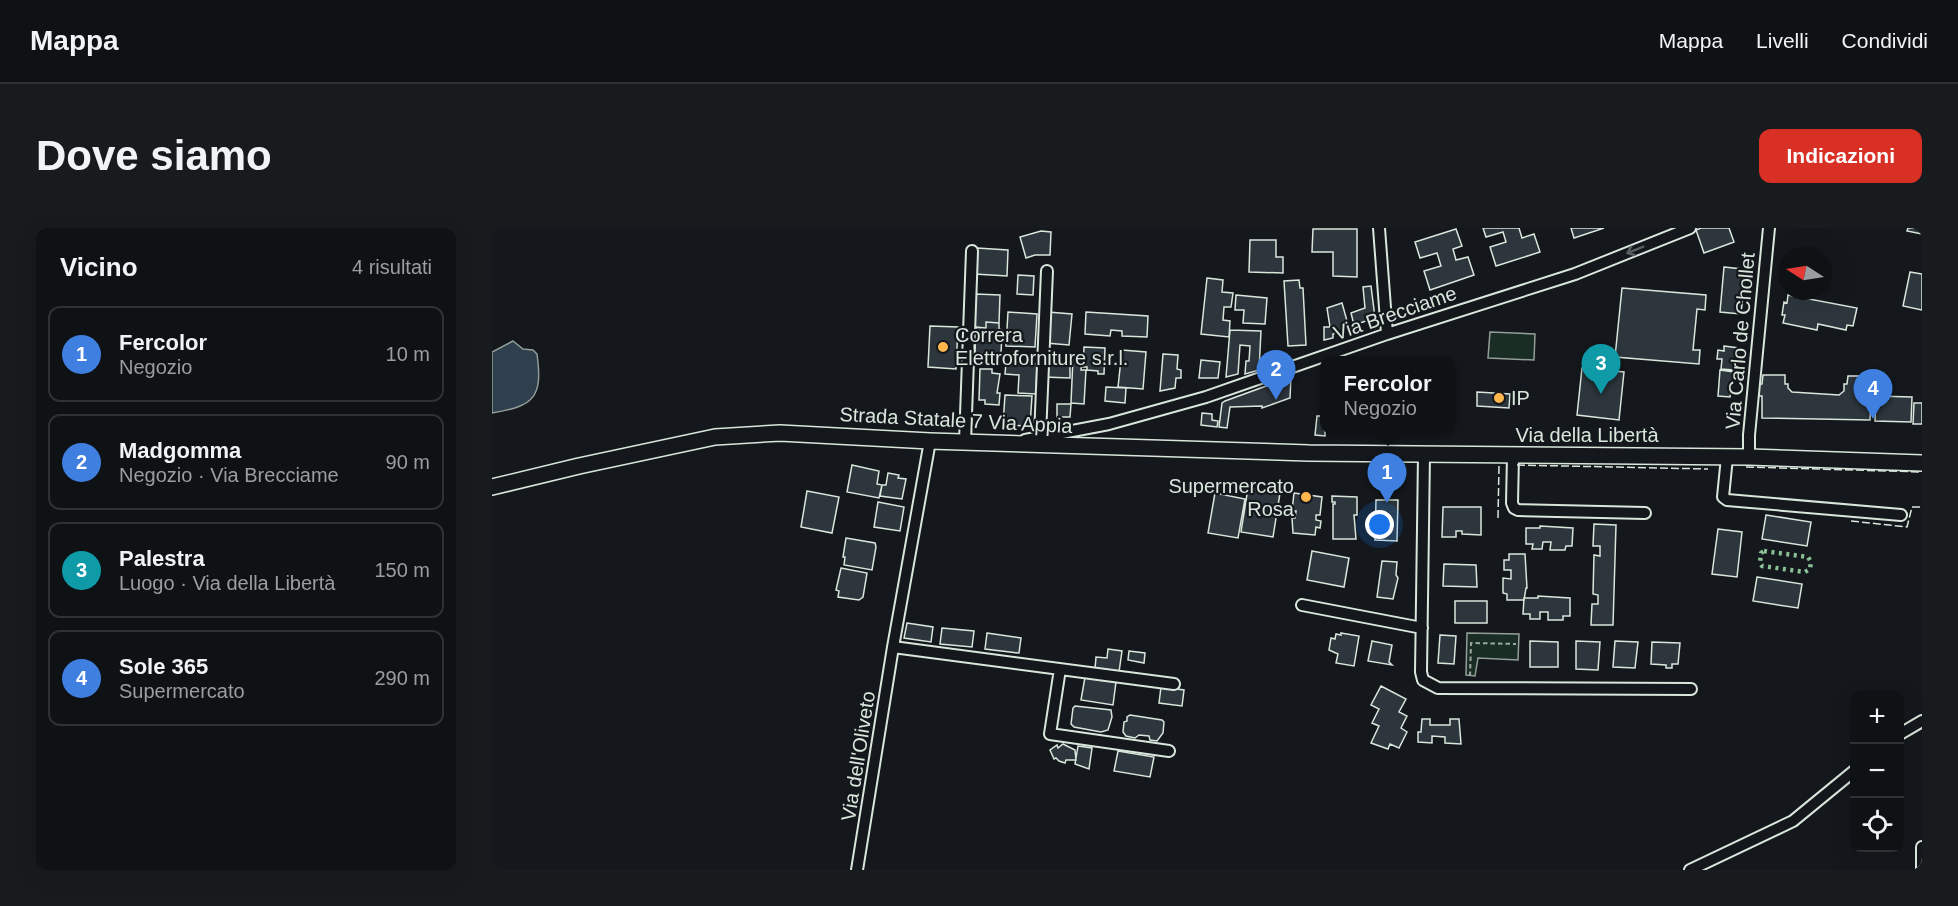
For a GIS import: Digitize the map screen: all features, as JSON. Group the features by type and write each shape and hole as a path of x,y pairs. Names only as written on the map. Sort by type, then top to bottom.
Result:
{"main road":[{"name":"Strada Statale 7 Via Appia","path":"492,487 579,465 715,436 780,433 1110,448 1424,455"},
{"name":"Via della Libertà","path":"1424,455 1749,457 1922,463"}],"street":[{"path":"1379,228 1387,334"},
{"name":"Via Brecciame","path":"1324,356 1575,274 1690,228"},
{"name":"Via Carlo de Chollet","path":"1749,457 1749,433 1769,228"},
{"path":"965,442 972,250"},
{"path":"1040,436 1047,271"},
{"name":"Via Brecciame","path":"1015,443 1040,436 1109,424 1206,397 1320,357"},
{"path":"1109,424 1101,434 1110,448"},
{"name":"Via dell'Oliveto","path":"857,870 893,647 930,441"},
{"path":"1424,455 1421,672 1423,680 1438,688 1691,689"},
{"path":"1513,456 1512,502 1514,508 1518,510 1645,513"},
{"path":"1727,457 1722,489 1723,497 1727,500 1901,514"},
{"path":"1302,605 1422,628"},
{"path":"893,647 1174,684"},
{"path":"1060,669 1050,734 1169,751"},
{"path":"1904,731 1922,721"},
{"path":"1690,870 1793,821 1850,774"},
{"path":"1922,847 1922,870"}],"path":[{"path":"1470,688 1471,643 1516,644"}],"green space":[{"path":"1490,332 1535,334 1534,360 1488,358"},
{"path":"1467,633 1519,634 1518,660 1478,658 1475,676 1466,675"}],"water":[{"path":"513,341 523,349 533,350 537,354 539,369 536,390 526,403 492,413 492,352"}],"building":[{"path":"1483,228 1519,228 1522,238 1534,234 1540,252 1496,266 1490,247 1506,242 1503,232 1486,237"},
{"path":"1571,228 1604,228 1574,238"},
{"path":"1729,228 1734,242 1704,253 1696,230"},
{"path":"1908,228 1922,228 1922,234 1907,231"},
{"path":"1313,229 1357,229 1357,277 1333,276 1333,252 1312,252"},
{"path":"1456,229 1462,246 1453,249 1456,260 1468,257 1474,275 1430,290 1424,271 1441,266 1437,253 1420,258 1415,242"},
{"path":"1041,231 1051,232 1050,255 1035,255 1026,258 1020,237"},
{"path":"1250,240 1276,240 1276,257 1283,257 1283,273 1249,272"},
{"path":"977,248 1008,250 1007,276 975,274"},
{"path":"1724,267 1742,269 1741,274 1745,274 1741,314 1720,312"},
{"path":"1910,272 1922,274 1922,310 1903,306"},
{"path":"1018,275 1034,276 1033,295 1017,294"},
{"path":"1207,278 1223,280 1222,292 1233,293 1231,307 1224,307 1223,320 1230,321 1229,337 1201,334"},
{"path":"1299,280 1300,288 1303,288 1306,345 1288,346 1284,281"},
{"path":"1371,286 1375,318 1354,325 1351,313 1365,308 1363,287"},
{"path":"1622,288 1706,295 1705,310 1697,309 1693,350 1700,350 1699,364 1615,357"},
{"path":"975,294 1000,295 999,323 986,322 986,328 971,327"},
{"path":"1236,295 1267,298 1265,324 1243,323 1244,310 1235,310"},
{"path":"1787,300 1815,300 1857,308 1853,326 1847,325 1846,330 1818,324 1817,330 1783,323 1784,302 1787,303"},
{"path":"1342,303 1349,328 1333,334 1333,338 1324,340 1324,327 1330,327 1327,308"},
{"path":"1008,312 1037,314 1035,347 1006,346"},
{"path":"1048,312 1072,314 1069,345 1046,343"},
{"path":"1086,312 1148,316 1147,337 1122,336 1122,331 1111,330 1110,336 1085,334"},
{"path":"986,322 999,323 999,329 1002,330 1001,354 975,353 976,327 986,328"},
{"name":"Correra Elettroforniture s.r.l.","path":"930,326 958,327 956,369 928,367"},
{"path":"1230,330 1261,331 1259,370 1245,374 1250,346 1240,345 1238,374 1226,377"},
{"path":"1724,346 1739,348 1737,365 1734,365 1734,370 1721,369 1722,359 1717,359 1718,350 1724,351"},
{"path":"1084,347 1105,348 1104,374 1098,374 1098,371 1087,370 1087,367 1083,367"},
{"path":"1122,350 1146,352 1143,389 1118,387"},
{"path":"1163,354 1178,355 1177,369 1181,370 1181,378 1176,378 1175,388 1160,391"},
{"path":"1073,358 1082,358 1081,370 1086,370 1084,404 1071,403"},
{"path":"1201,360 1220,362 1218,378 1199,378"},
{"path":"1006,363 1037,364 1036,394 1018,393 1019,375 1005,374"},
{"path":"1045,365 1070,365 1070,378 1044,377"},
{"path":"1582,368 1624,372 1619,420 1577,415"},
{"path":"980,369 992,369 992,373 1000,374 997,393 1000,393 999,405 985,404 985,400 979,400"},
{"path":"1720,370 1734,372 1730,397 1718,396"},
{"path":"1763,375 1785,375 1785,384 1788,384 1792,392 1839,395 1844,391 1844,384 1847,384 1848,376 1871,376 1870,387 1875,387 1874,398 1871,398 1870,420 1762,418 1762,396 1758,396 1759,384 1762,384"},
{"path":"1291,377 1290,398 1262,408 1262,406 1230,407 1227,428 1219,427 1222,403"},
{"path":"1106,387 1126,388 1125,403 1105,401"},
{"path":"1477,392 1510,394 1509,408 1477,406"},
{"path":"1005,395 1032,396 1030,426 1003,425"},
{"path":"1876,396 1912,397 1911,422 1875,421"},
{"path":"1914,403 1922,403 1922,424 1913,424"},
{"path":"1057,404 1071,404 1070,417 1057,417"},
{"path":"1202,413 1212,414 1212,420 1218,421 1217,427 1201,425"},
{"path":"1317,416 1320,416 1320,434 1325,434 1325,436 1315,435"},
{"path":"852,465 879,471 877,484 882,485 879,498 847,492"},
{"path":"888,473 906,479 902,499 880,496 882,485 886,485"},
{"path":"1248,488 1280,493 1273,537 1241,532"},
{"path":"807,491 839,497 832,533 801,527"},
{"path":"1215,493 1245,499 1238,538 1208,533"},
{"path":"1294,493 1322,497 1320,515 1316,515 1316,520 1321,521 1320,528 1316,527 1315,535 1293,533 1292,518 1295,518 1296,511 1292,511"},
{"path":"1332,496 1357,497 1357,515 1354,515 1356,539 1333,539 1333,504 1335,502 1332,502"},
{"path":"1376,500 1398,500 1397,541 1375,540"},
{"path":"878,502 904,507 900,531 874,527"},
{"path":"1443,507 1481,507 1481,535 1462,534 1462,531 1456,531 1456,537 1442,537"},
{"path":"1766,515 1811,522 1807,546 1762,539"},
{"path":"1594,524 1616,525 1613,625 1591,625 1592,604 1598,604 1598,595 1593,594 1594,555 1600,556 1600,546 1593,546"},
{"path":"1540,526 1573,528 1572,546 1566,546 1565,550 1550,550 1551,542 1543,542 1542,549 1532,549 1533,544 1526,544 1526,528 1540,528"},
{"path":"1718,529 1742,532 1737,577 1712,574"},
{"path":"846,538 875,543 872,570 844,565"},
{"path":"1312,551 1349,558 1344,587 1307,580"},
{"path":"1509,554 1525,554 1527,588 1524,600 1507,600 1507,594 1503,593 1503,578 1511,579 1511,570 1504,570 1504,560 1509,560"},
{"path":"1382,561 1397,562 1396,575 1398,578 1393,599 1377,597"},
{"path":"1444,564 1476,565 1477,587 1443,586"},
{"path":"841,568 867,573 863,597 859,600 838,597 839,591 836,590"},
{"path":"1757,577 1802,584 1798,608 1753,601"},
{"path":"1538,596 1570,598 1570,616 1563,616 1563,620 1548,620 1548,612 1540,612 1540,619 1530,619 1530,614 1523,614 1524,598 1538,598"},
{"path":"1455,601 1487,601 1487,623 1455,623"},
{"path":"907,623 933,627 931,642 904,638"},
{"path":"942,628 974,631 972,647 940,644"},
{"path":"987,633 1021,638 1019,653 985,649"},
{"path":"1341,633 1359,636 1354,666 1336,663 1338,654 1329,650 1331,638 1335,639 1336,634 1341,635"},
{"path":"1440,635 1456,636 1454,664 1438,663"},
{"path":"1372,641 1392,645 1389,662 1392,665 1368,661"},
{"path":"1530,641 1558,642 1558,667 1530,667"},
{"path":"1576,641 1600,642 1598,670 1576,669"},
{"path":"1615,641 1638,642 1635,668 1613,667"},
{"path":"1652,642 1680,643 1678,664 1672,664 1672,668 1666,668 1666,665 1651,664"},
{"path":"1108,649 1122,651 1119,672 1095,669 1096,657 1107,658"},
{"path":"1129,651 1145,653 1144,663 1128,660"},
{"path":"1085,677 1116,682 1113,705 1081,700"},
{"path":"1381,686 1406,699 1399,712 1407,716 1401,728 1407,732 1399,748 1390,744 1388,749 1371,743 1379,726 1372,723 1379,709 1371,705"},
{"path":"1161,687 1184,690 1182,706 1159,703"},
{"path":"1075,706 1111,710 1112,717 1108,730 1101,732 1074,727 1071,724"},
{"path":"1130,715 1162,720 1164,722 1163,733 1157,741 1150,740 1149,736 1139,735 1135,738 1126,736 1123,732 1124,722"},
{"path":"1422,719 1430,719 1430,725 1450,725 1450,719 1459,719 1461,744 1445,743 1445,737 1432,736 1432,743 1418,742"},
{"path":"1063,744 1075,750 1076,760 1066,760 1065,763 1054,759 1050,750"},
{"path":"1078,746 1092,748 1089,769 1075,764"},
{"path":"1118,751 1154,757 1150,777 1114,771"}],"hedge":[{"path":"1764,551 1808,557 1811,562 1810,569 1805,572 1762,566 1761,553 1764,551"}],"fence":[{"path":"1517,465 1708,469"},
{"path":"1498,518 1499,466"},
{"path":"1746,467 1922,472"},
{"path":"1851,521 1907,527 1912,507 1922,507"}],"place":[{"name":"Correra Elettroforniture s.r.l.","path":"943,347"},
{"name":"Palestra","path":"1601,394"},
{"name":"IP","path":"1499,398"},
{"name":"Madgomma","path":"1276,400"},
{"name":"Sole 365","path":"1873,419"},
{"name":"Supermercato Rosa","path":"1306,497"},
{"name":"Fercolor","path":"1387,503"}]}
